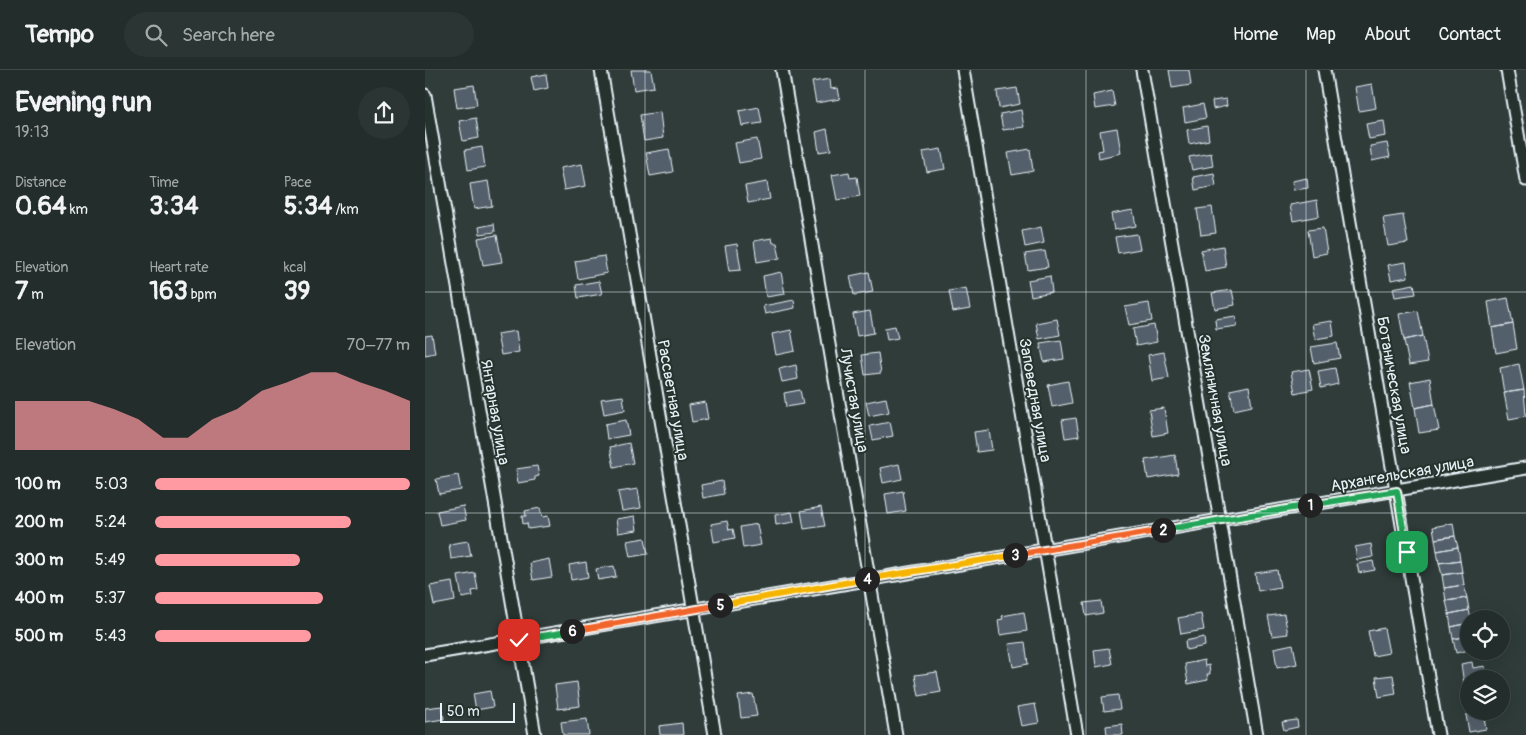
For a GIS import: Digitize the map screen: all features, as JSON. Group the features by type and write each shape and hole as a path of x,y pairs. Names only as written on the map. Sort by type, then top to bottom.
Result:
{"street":[{"name":"Рассветная улица","path":"601,70 715,735"},
{"name":"Лучистая улица","path":"781,70 896,735"},
{"name":"Заповедная улица","path":"963,70 1077,735"},
{"name":"Земляничная улица","path":"1142,70 1257,735"},
{"name":"Ботаническая улица","path":"1325,70 1438,735"},
{"path":"1507,70 1526,180"},
{"name":"Янтарная улица","path":"425,95 535,735"},
{"name":"Архангельская улица","path":"425,655 1526,468"}],"building":[{"path":"631,70 651,70 654,87 634,90"},
{"path":"1169,70 1189,70 1191,85 1172,88"},
{"path":"546,74 548,88 534,91 531,77"},
{"path":"830,79 831,89 838,88 840,99 816,103 812,82"},
{"path":"1372,84 1376,108 1359,111 1355,87"},
{"path":"474,85 477,105 457,108 454,88"},
{"path":"1017,88 1020,104 999,108 997,91"},
{"path":"1112,91 1115,106 1095,109 1093,95"},
{"path":"1226,99 1227,106 1213,109 1212,101"},
{"path":"1203,104 1206,118 1185,122 1183,108"},
{"path":"759,107 762,123 742,126 739,111"},
{"path":"1021,110 1024,127 1003,130 1000,114"},
{"path":"660,112 663,138 644,141 640,115"},
{"path":"476,118 479,138 463,141 459,121"},
{"path":"1384,121 1386,136 1369,139 1366,124"},
{"path":"1207,126 1209,140 1189,144 1187,130"},
{"path":"1117,128 1121,153 1099,158 1098,151 1103,150 1100,131"},
{"path":"827,129 831,150 819,152 816,132"},
{"path":"757,139 761,159 739,163 735,143"},
{"path":"1387,143 1390,157 1372,161 1370,146"},
{"path":"482,147 485,167 468,170 465,150"},
{"path":"669,149 673,172 650,176 646,153"},
{"path":"941,149 945,169 927,172 923,152"},
{"path":"1030,149 1033,171 1012,175 1008,153"},
{"path":"1211,153 1213,166 1192,170 1189,157"},
{"path":"582,164 586,186 564,190 560,168"},
{"path":"849,172 850,178 857,177 860,196 837,200 832,175"},
{"path":"1214,173 1216,186 1195,190 1193,177"},
{"path":"1307,178 1308,188 1293,190 1292,181"},
{"path":"488,181 492,206 474,209 470,184"},
{"path":"767,182 770,199 748,203 745,186"},
{"path":"1317,200 1319,216 1293,221 1290,205"},
{"path":"1212,207 1216,233 1201,235 1197,209"},
{"path":"1133,210 1136,226 1114,230 1111,214"},
{"path":"1403,215 1408,243 1388,246 1383,218"},
{"path":"494,224 495,232 480,234 479,227"},
{"path":"1041,227 1044,243 1025,247 1022,231"},
{"path":"1323,228 1327,253 1312,256 1308,230"},
{"path":"1137,234 1140,249 1118,253 1115,237"},
{"path":"497,235 502,262 483,265 478,238"},
{"path":"772,238 773,243 777,243 780,258 757,262 754,241"},
{"path":"737,244 741,270 729,271 725,246"},
{"path":"1223,246 1226,267 1205,271 1201,250"},
{"path":"1045,251 1048,267 1028,270 1025,254"},
{"path":"604,256 607,273 578,279 575,261"},
{"path":"1406,262 1408,277 1391,280 1388,265"},
{"path":"781,272 785,294 766,297 763,276"},
{"path":"869,272 873,292 854,295 850,276"},
{"path":"1050,276 1052,292 1031,296 1028,280"},
{"path":"599,281 602,294 578,298 576,285"},
{"path":"1414,284 1416,294 1395,297 1393,288"},
{"path":"966,288 970,309 953,312 949,291"},
{"path":"1232,290 1235,305 1215,309 1212,293"},
{"path":"1508,298 1513,324 1492,328 1488,302"},
{"path":"794,300 795,308 765,314 763,306"},
{"path":"1149,303 1152,321 1129,325 1125,307"},
{"path":"870,311 874,333 857,336 853,314"},
{"path":"1418,311 1423,336 1404,340 1399,314"},
{"path":"1236,316 1237,326 1216,329 1215,319"},
{"path":"1057,319 1060,335 1039,339 1036,323"},
{"path":"1332,321 1334,336 1315,339 1312,324"},
{"path":"1513,324 1517,349 1496,353 1492,328"},
{"path":"1154,325 1157,342 1136,346 1133,329"},
{"path":"895,326 898,338 887,340 885,328"},
{"path":"791,330 795,351 776,355 772,334"},
{"path":"516,331 519,352 501,355 497,334"},
{"path":"432,335 435,353 425,355 425,336"},
{"path":"1423,336 1428,362 1409,365 1404,340"},
{"path":"1061,340 1064,359 1044,362 1040,343"},
{"path":"1337,343 1340,358 1314,363 1311,347"},
{"path":"1164,352 1169,378 1152,381 1148,355"},
{"path":"878,353 881,373 865,375 862,355"},
{"path":"1519,364 1524,390 1504,393 1500,368"},
{"path":"796,365 798,379 782,382 779,369"},
{"path":"1335,368 1338,384 1321,388 1318,371"},
{"path":"1309,369 1313,389 1295,393 1291,372"},
{"path":"1430,378 1434,404 1415,408 1410,382"},
{"path":"1068,381 1072,403 1052,407 1048,385"},
{"path":"1249,386 1252,406 1234,410 1230,390"},
{"path":"800,390 803,404 786,407 784,393"},
{"path":"1524,390 1526,416 1509,419 1504,393"},
{"path":"623,396 625,410 604,414 601,399"},
{"path":"886,398 889,412 869,416 866,402"},
{"path":"705,402 708,419 692,422 689,405"},
{"path":"1434,404 1439,430 1419,433 1415,408"},
{"path":"1164,408 1168,433 1153,436 1149,410"},
{"path":"1076,418 1079,436 1065,438 1062,420"},
{"path":"626,420 629,435 607,439 605,424"},
{"path":"890,422 893,436 873,440 870,426"},
{"path":"989,430 992,450 977,452 974,432"},
{"path":"629,443 633,463 614,467 610,447"},
{"path":"1175,455 1178,474 1148,479 1145,460"},
{"path":"899,464 902,479 883,483 880,468"},
{"path":"537,466 539,476 535,477 535,480 518,483 516,469"},
{"path":"458,475 461,490 439,494 436,479"},
{"path":"722,481 724,494 703,498 701,485"},
{"path":"638,489 641,508 622,511 618,492"},
{"path":"903,491 906,511 888,514 885,494"},
{"path":"463,506 466,520 440,525 437,511"},
{"path":"821,507 825,526 804,529 801,511"},
{"path":"540,508 542,517 548,516 550,526 528,529 527,523 523,524 522,516 526,516 525,511"},
{"path":"792,512 794,522 776,525 775,515"},
{"path":"635,516 637,530 618,533 616,519"},
{"path":"727,521 729,530 733,529 735,538 714,542 711,524"},
{"path":"1453,523 1455,536 1435,539 1433,527"},
{"path":"757,524 761,545 743,548 740,527"},
{"path":"1455,536 1458,547 1437,551 1435,539"},
{"path":"645,538 648,554 630,557 627,541"},
{"path":"468,541 471,556 451,559 449,544"},
{"path":"1371,544 1373,557 1357,560 1355,547"},
{"path":"1458,547 1460,560 1439,563 1437,551"},
{"path":"549,559 552,577 533,580 530,563"},
{"path":"1460,560 1462,572 1442,575 1439,563"},
{"path":"1373,561 1375,570 1359,573 1357,564"},
{"path":"586,562 588,577 571,580 569,565"},
{"path":"614,566 616,577 598,580 596,569"},
{"path":"1277,570 1280,587 1258,591 1255,573"},
{"path":"1462,572 1464,585 1444,588 1442,575"},
{"path":"475,573 478,590 472,591 473,596 462,598 458,576"},
{"path":"452,582 455,601 434,605 430,586"},
{"path":"1464,585 1467,598 1446,601 1444,588"},
{"path":"1467,598 1469,610 1460,610 1460,612 1449,614 1446,601"},
{"path":"1101,601 1103,613 1086,616 1084,603"},
{"path":"1024,612 1027,631 1000,635 998,620 1003,619 1002,616"},
{"path":"1460,612 1460,625 1451,627 1449,614"},
{"path":"1201,614 1204,630 1181,634 1178,618"},
{"path":"1284,614 1288,634 1272,636 1268,616"},
{"path":"1460,625 1460,638 1453,639 1451,627"},
{"path":"1384,628 1389,653 1373,656 1368,631"},
{"path":"1204,637 1205,646 1186,650 1185,641"},
{"path":"1460,638 1460,652 1456,653 1453,639"},
{"path":"1025,642 1028,664 1013,667 1009,644"},
{"path":"1293,644 1297,664 1277,668 1274,648"},
{"path":"1109,648 1112,664 1096,667 1094,650"},
{"path":"1204,660 1205,666 1209,665 1210,674 1207,674 1208,680 1188,684 1185,664"},
{"path":"1472,662 1473,668 1485,666 1486,670 1462,670 1461,664"},
{"path":"937,672 941,692 919,696 915,675"},
{"path":"1393,675 1396,694 1379,697 1376,677"},
{"path":"577,682 580,706 558,709 555,685"},
{"path":"490,691 493,707 476,710 473,694"},
{"path":"753,694 757,716 741,718 738,696"},
{"path":"1118,695 1120,709 1104,711 1102,697"},
{"path":"1035,704 1039,723 1021,726 1017,707"},
{"path":"442,706 444,719 425,722 425,708"},
{"path":"587,719 589,735 563,735 561,722"},
{"path":"1297,720 1298,727 1284,730 1282,722"},
{"path":"1467,720 1484,720 1486,729 1469,732"},
{"path":"682,723 683,735 660,735 659,726"},
{"path":"1122,724 1123,735 1107,735 1106,726"}],"route":[{"path":"519,640 869,579 1397,491 1407,552"}]}
